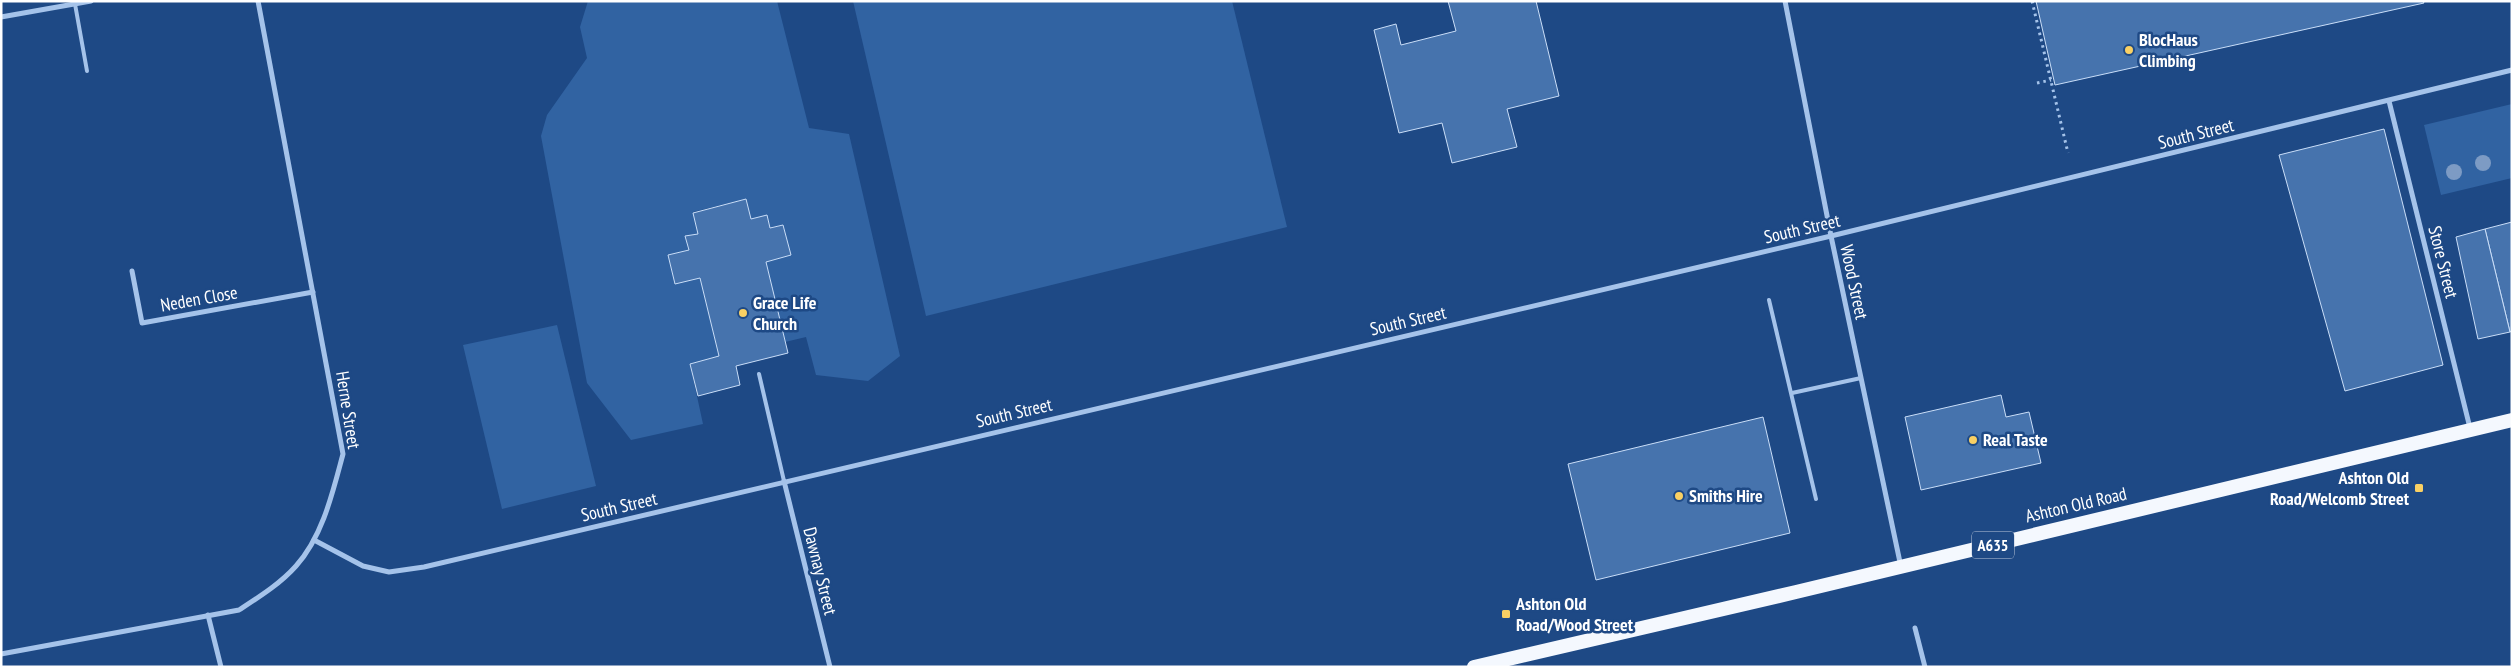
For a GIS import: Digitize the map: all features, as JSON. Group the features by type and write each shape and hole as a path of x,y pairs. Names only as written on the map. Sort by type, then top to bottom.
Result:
{"highway":[{"name":"Ashton Old Road","path":"1474,667 1901,567 2512,420"}],"street":[{"path":"1,17 91,1"},
{"name":"Herne Street","path":"1,654 239,610 269,591 297,566 314,540 334,489 343,454 258,1"},
{"name":"Wood Street","path":"1785,1 1860,378 1901,567"},
{"name":"South Street","path":"314,540 363,566 389,572 424,567 2075,178 2512,70"},
{"name":"Store Street","path":"2389,101 2470,430"},
{"name":"Neden Close","path":"132,271 142,323 313,292"},
{"name":"Dawnay Street","path":"784,481 830,667"},
{"path":"208,616 221,667"},
{"path":"1916,628 1925,667"}],"lane":[{"path":"75,4 87,71"},
{"path":"1769,300 1816,499"},
{"path":"759,374 784,481"},
{"path":"1792,393 1860,378"}],"path":[{"path":"2032,1 2075,178"},
{"path":"2037,83 2051,80"}],"shaded area":[{"path":"588,1 777,1 809,128 849,134 900,356 868,381 816,375 806,337 785,342 766,262 791,255 783,225 766,228 767,215 751,219 746,199 693,212 698,234 686,237 689,250 668,255 675,283 700,278 719,356 690,364 703,424 631,440 587,383 541,136 547,115 587,58 580,27"},
{"path":"853,1 1232,1 1287,227 926,316"},
{"path":"2512,104 2512,178 2441,195 2424,125"},
{"path":"557,325 596,486 502,509 463,345"}],"building":[{"path":"1448,1 1536,1 1559,96 1507,109 1517,147 1452,163 1442,123 1399,133 1374,30 1396,24 1401,45 1456,31"},
{"name":"BlocHaus Climbing","path":"2036,1 2423,1 2424,3 2055,85"},
{"path":"2384,129 2443,365 2345,391 2279,155"},
{"name":"Grace Life Church","path":"746,199 751,219 767,215 770,228 783,225 791,255 766,262 788,353 736,366 740,385 698,396 690,364 719,356 700,278 675,284 668,255 689,250 685,236 698,234 693,213"},
{"path":"2512,222 2512,331 2510,332 2485,229"},
{"path":"2485,229 2510,332 2478,339 2456,237"},
{"name":"Real Taste","path":"2001,395 2006,417 2029,412 2041,463 1921,490 1905,417"},
{"name":"Smiths Hire","path":"1763,417 1790,533 1596,580 1568,464"}],"place":[{"name":"BlocHaus Climbing","path":"2129,50"},
{"name":"Grace Life Church","path":"743,313"},
{"name":"Real Taste","path":"1973,440"},
{"name":"Ashton Old Road/Welcomb Street","path":"2419,488"},
{"name":"Smiths Hire","path":"1679,496"},
{"name":"Ashton Old Road/Wood Street","path":"1506,614"}]}
